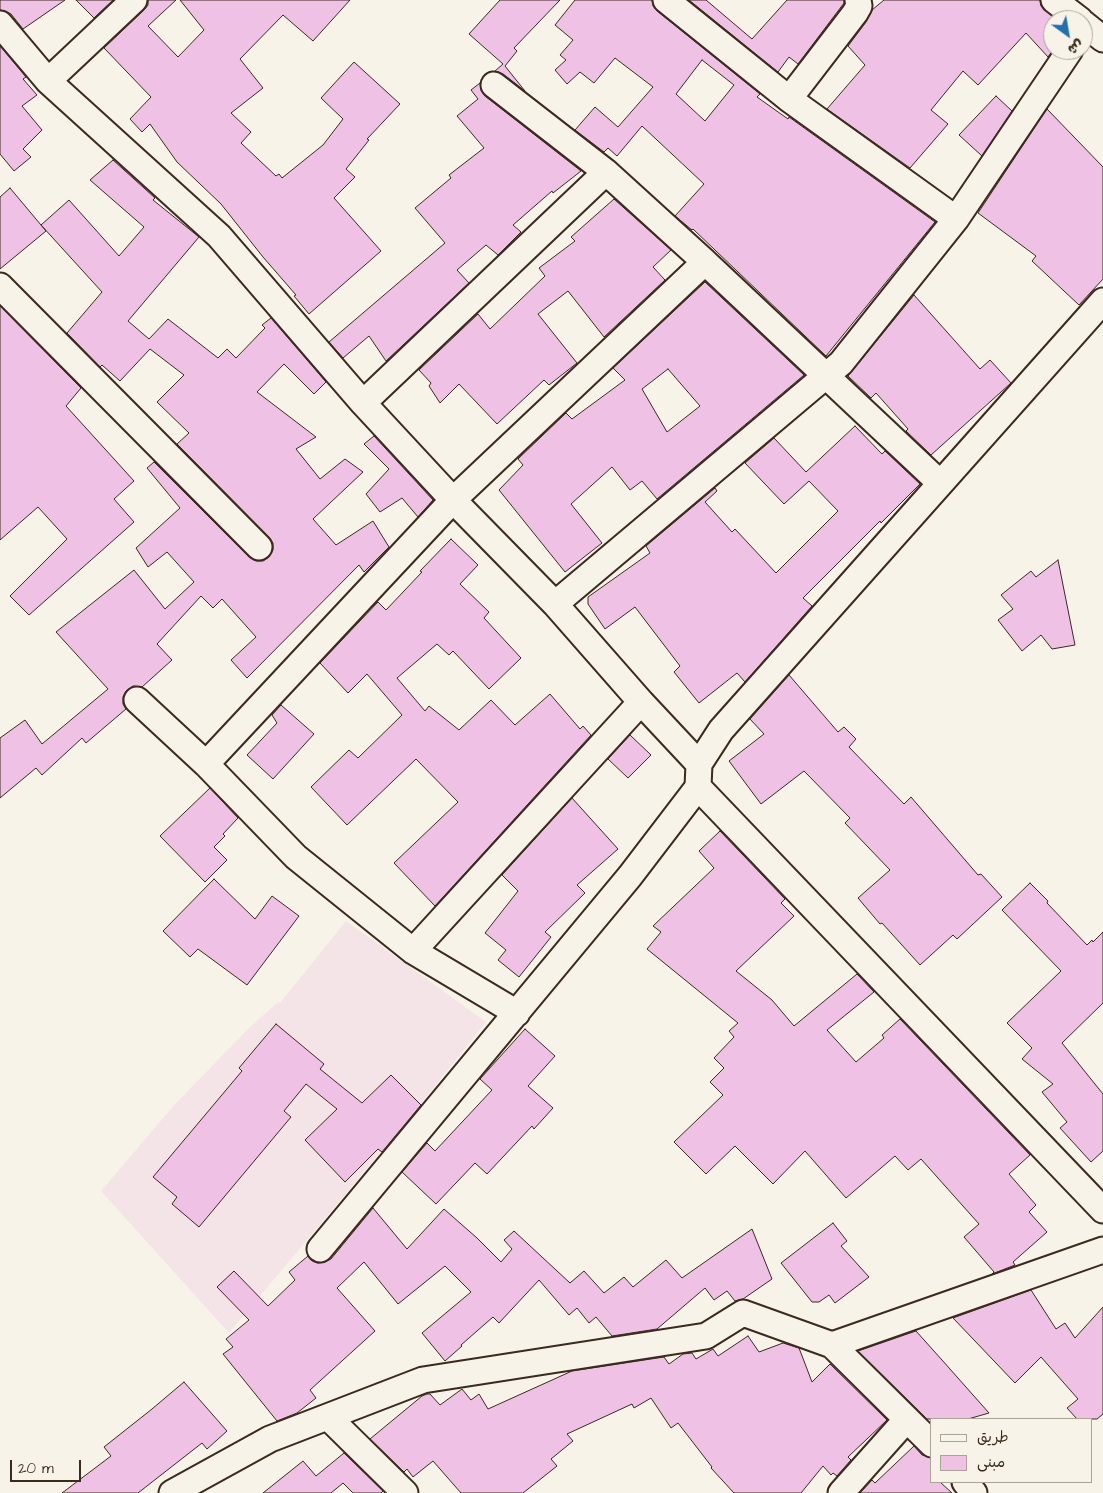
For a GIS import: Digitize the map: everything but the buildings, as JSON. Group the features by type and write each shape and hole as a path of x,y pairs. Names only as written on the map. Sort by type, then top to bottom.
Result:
{"street":[{"path":"666,0 789,99 956,219"},
{"path":"789,99 855,13 859,6 858,0"},
{"path":"1054,0 1066,10"},
{"path":"48,81 128,2"},
{"path":"0,24 48,81 218,236 364,403 453,500 554,604 641,702 698,775 1103,1210"},
{"path":"554,604 841,363 956,219 1063,60"},
{"path":"494,85 606,172 705,262 940,483"},
{"path":"364,403 606,172"},
{"path":"206,764 453,500 705,262"},
{"path":"0,286 259,547"},
{"path":"320,1249 630,876 698,775 721,730 1103,301"},
{"path":"137,700 206,764 296,857 413,952 516,1013"},
{"path":"413,952 641,702"},
{"path":"832,1345 1103,1250"},
{"path":"172,1493 270,1439 423,1380 706,1336 743,1313 832,1345 930,1442"},
{"path":"328,1417 404,1493"},
{"path":"841,1493 907,1419"},
{"path":"966,1483 974,1493"}],"shaded area":[{"path":"346,921 486,1022 415,1111 229,1333 101,1191 175,1104 251,1026 278,1002 280,1003"}]}
